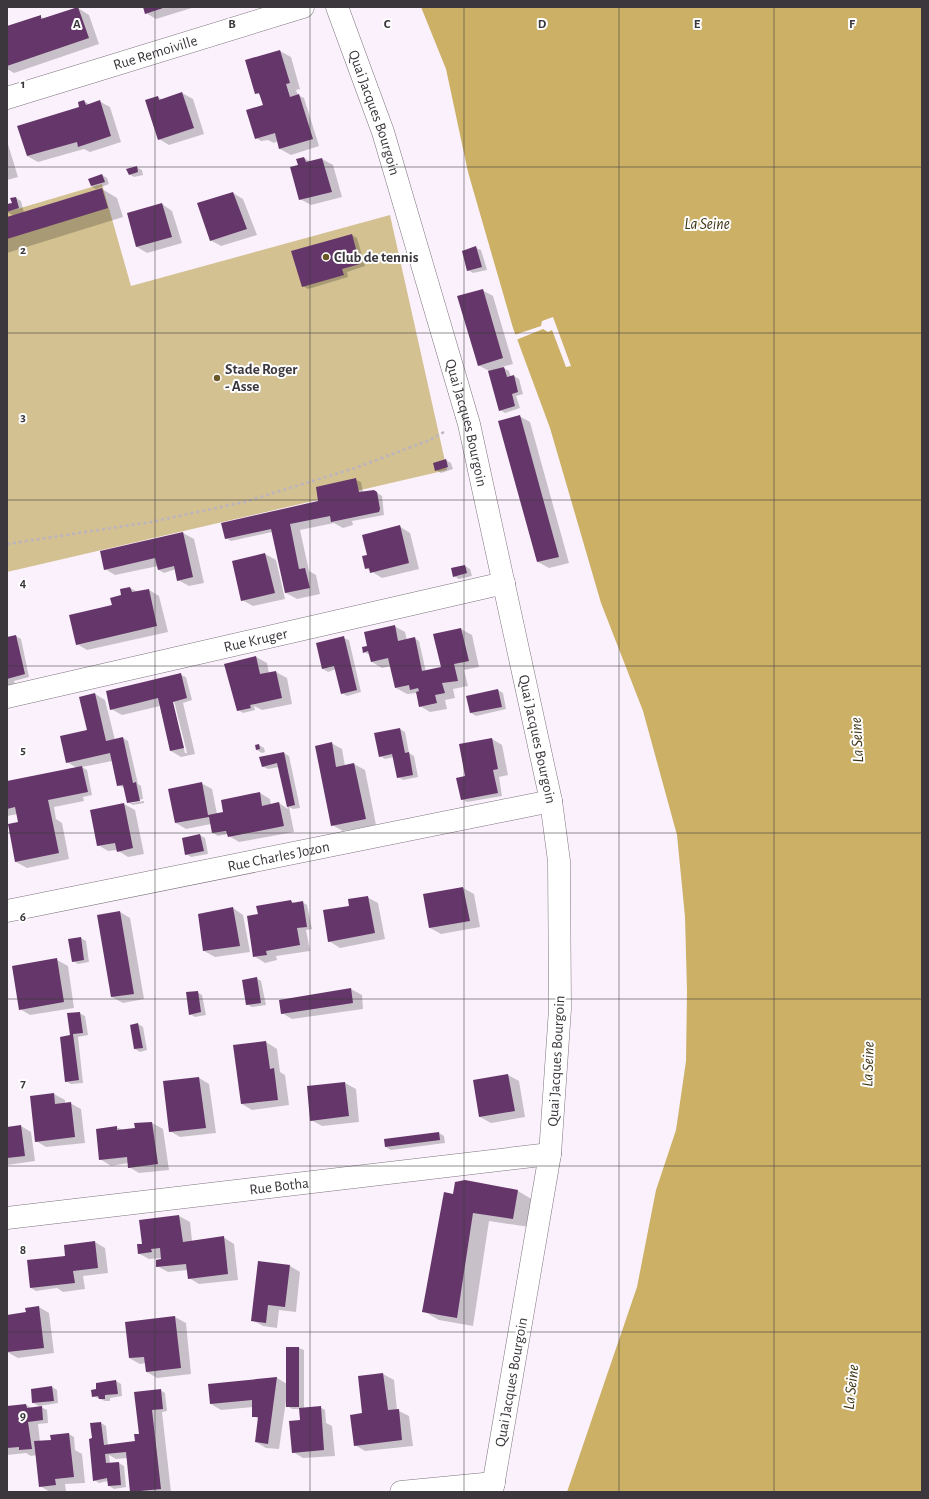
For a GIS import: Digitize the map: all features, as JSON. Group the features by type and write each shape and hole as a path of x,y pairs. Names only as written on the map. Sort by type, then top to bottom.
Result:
{"street":[{"name":"Rue Remoiville","path":"7,98 303,7"},
{"name":"Quai Jacques Bourgoin","path":"337,7 383,132 469,424 551,801 559,860 560,1009 550,1154 493,1488"},
{"name":"Rue Kruger","path":"7,697 504,583"},
{"name":"Rue Charles Jozon","path":"7,911 551,801"},
{"name":"Rue Botha","path":"7,1218 550,1154"},
{"path":"401,1492 493,1488"}],"path":[{"path":"7,544 151,522 244,502 355,468 430,440 450,429"}],"shaded area":[{"name":"Stade Roger - Asse","path":"102,184 131,286 390,215 447,470 7,572 7,212"}],"water":[{"name":"La Seine","path":"421,7 922,7 922,1492 567,1492 637,1287 656,1190 676,1130 686,1061 687,991 685,917 677,835 643,711 601,603 550,428 513,328 468,172 446,69"}],"pier":[{"path":"553,317 571,366 566,367 552,330 548,332 543,329 516,340 514,335 541,326 542,321"}],"building":[{"path":"78,7 89,38 7,66 7,26 41,15 41,19"},
{"path":"143,7 166,7 145,14"},
{"path":"280,50 290,83 286,84 290,97 299,94 313,139 279,149 275,133 255,139 246,110 263,105 259,93 255,94 245,60"},
{"path":"182,92 194,128 158,140 145,100 158,96 159,100"},
{"path":"84,100 86,105 100,100 111,136 78,147 77,142 27,156 17,126 79,107 78,102"},
{"path":"304,157 306,162 322,158 332,192 299,200 290,167 298,165 296,159"},
{"path":"137,166 138,172 129,175 126,169"},
{"path":"102,174 105,182 91,186 88,179"},
{"path":"102,188 108,208 7,239 7,217"},
{"path":"233,192 247,229 210,241 197,203"},
{"path":"16,197 19,208 7,212 7,204 12,203 10,198"},
{"path":"162,203 172,237 136,247 127,213"},
{"name":"Club de tennis","path":"352,234 360,264 342,269 344,275 302,287 291,251"},
{"path":"476,246 482,267 467,271 462,251"},
{"path":"483,289 503,358 478,366 457,296"},
{"path":"504,367 507,377 514,375 518,392 512,394 515,406 499,411 488,371"},
{"path":"520,415 559,557 537,562 498,421"},
{"path":"446,459 448,467 435,471 433,463"},
{"path":"356,478 359,492 374,490 377,492 380,509 379,512 331,522 330,516 290,524 299,569 305,568 310,588 285,593 271,529 225,539 221,523 318,501 316,487"},
{"path":"400,525 409,563 370,573 369,568 365,569 362,556 367,555 362,535"},
{"path":"183,532 193,577 177,581 174,566 158,570 155,558 104,570 100,551"},
{"path":"265,553 275,593 241,601 232,561"},
{"path":"465,565 467,573 453,577 451,568"},
{"path":"130,587 132,592 149,589 157,626 76,645 69,615 112,605 110,598 121,595 120,589"},
{"path":"395,625 398,641 415,637 422,671 441,667 433,634 461,628 469,661 454,664 458,681 442,683 445,693 435,695 437,703 419,707 416,692 419,691 418,688 410,690 409,685 395,688 388,658 371,662 368,651 363,653 362,647 367,646 364,632"},
{"path":"16,635 25,674 7,679 7,637"},
{"path":"344,636 357,690 341,694 334,666 322,669 316,643"},
{"path":"256,656 260,674 276,671 282,698 250,705 251,708 237,711 224,664"},
{"path":"181,673 187,698 173,702 184,748 170,751 158,698 110,710 106,691"},
{"path":"498,689 502,707 470,713 466,696"},
{"path":"95,693 106,741 123,737 133,783 136,782 140,801 127,803 123,785 117,786 110,753 66,763 60,736 87,730 79,697"},
{"path":"400,728 405,753 409,752 413,775 397,778 392,754 379,757 374,733"},
{"path":"492,738 498,769 493,770 498,793 461,800 456,778 465,776 459,744"},
{"path":"332,742 336,767 354,763 366,819 331,826 315,746"},
{"path":"259,744 260,749 256,750 255,745"},
{"path":"284,752 295,805 287,807 277,763 262,767 259,757"},
{"path":"82,766 88,792 48,800 59,853 15,862 8,824 18,822 15,807 7,809 7,781"},
{"path":"202,782 208,815 223,812 221,800 260,792 262,806 279,802 284,826 228,837 226,831 212,833 209,817 175,823 168,789"},
{"path":"124,803 133,848 117,852 115,843 97,846 90,810"},
{"path":"200,834 204,851 185,855 182,838"},
{"path":"463,887 470,921 429,928 423,894"},
{"path":"368,896 375,933 328,942 323,910 349,906 348,899"},
{"path":"291,900 292,903 303,901 307,927 297,928 300,945 266,951 267,955 253,957 247,916 258,914 256,906"},
{"path":"233,907 240,946 203,951 198,914"},
{"path":"120,911 134,994 111,997 97,915"},
{"path":"81,937 84,960 72,962 68,939"},
{"path":"57,958 64,1002 19,1010 12,966"},
{"path":"257,977 261,1003 246,1005 242,980"},
{"path":"351,988 353,1003 281,1014 279,1000"},
{"path":"198,991 201,1012 189,1015 186,992"},
{"path":"80,1012 83,1033 73,1034 79,1080 65,1082 60,1037 70,1035 67,1013"},
{"path":"138,1023 143,1048 134,1049 130,1025"},
{"path":"266,1041 270,1069 274,1068 278,1100 241,1104 233,1045"},
{"path":"508,1074 515,1111 479,1117 473,1080"},
{"path":"199,1077 206,1128 169,1132 163,1081"},
{"path":"345,1082 349,1116 310,1121 307,1086"},
{"path":"54,1093 55,1104 71,1102 75,1137 35,1142 30,1096"},
{"path":"152,1122 158,1164 128,1168 127,1157 99,1160 96,1129 117,1126 117,1130 135,1128 134,1123"},
{"path":"21,1125 25,1156 7,1158 7,1127"},
{"path":"439,1132 440,1140 385,1147 384,1139"},
{"path":"465,1180 518,1190 513,1219 473,1213 457,1318 422,1312 444,1192 453,1194 455,1182"},
{"path":"179,1215 183,1242 224,1236 228,1274 188,1279 186,1264 156,1267 156,1260 161,1259 160,1248 151,1249 152,1252 138,1254 137,1244 142,1244 139,1220"},
{"path":"95,1241 98,1268 73,1271 75,1283 30,1288 27,1260 65,1256 64,1245"},
{"path":"258,1261 290,1265 285,1307 268,1305 266,1323 251,1321"},
{"path":"39,1306 44,1348 7,1352 7,1315 26,1312 25,1308"},
{"path":"175,1316 181,1368 146,1372 144,1357 129,1358 125,1322"},
{"path":"286,1347 299,1347 299,1407 286,1407"},
{"path":"383,1373 388,1410 399,1409 402,1440 354,1446 350,1415 362,1413 358,1376"},
{"path":"277,1377 268,1444 255,1442 258,1417 252,1417 252,1400 210,1404 208,1384"},
{"path":"116,1380 118,1394 105,1395 105,1399 99,1399 98,1396 92,1397 91,1390 96,1389 96,1383"},
{"path":"52,1386 54,1401 32,1403 31,1389"},
{"path":"161,1389 163,1409 152,1410 161,1489 130,1492 126,1452 105,1454 106,1463 119,1462 121,1485 108,1486 107,1478 93,1481 89,1439 92,1438 90,1423 101,1422 104,1445 135,1441 134,1434 139,1434 134,1392"},
{"path":"26,1404 27,1408 42,1406 43,1420 28,1422 32,1449 19,1450 19,1447 7,1448 7,1406"},
{"path":"321,1406 324,1450 292,1453 289,1421 300,1420 299,1408"},
{"path":"69,1433 74,1477 55,1479 56,1485 39,1487 34,1441 51,1440 50,1435"}],"place":[{"name":"Club de tennis","path":"326,257"},
{"name":"Stade Roger - Asse","path":"217,378"}]}
